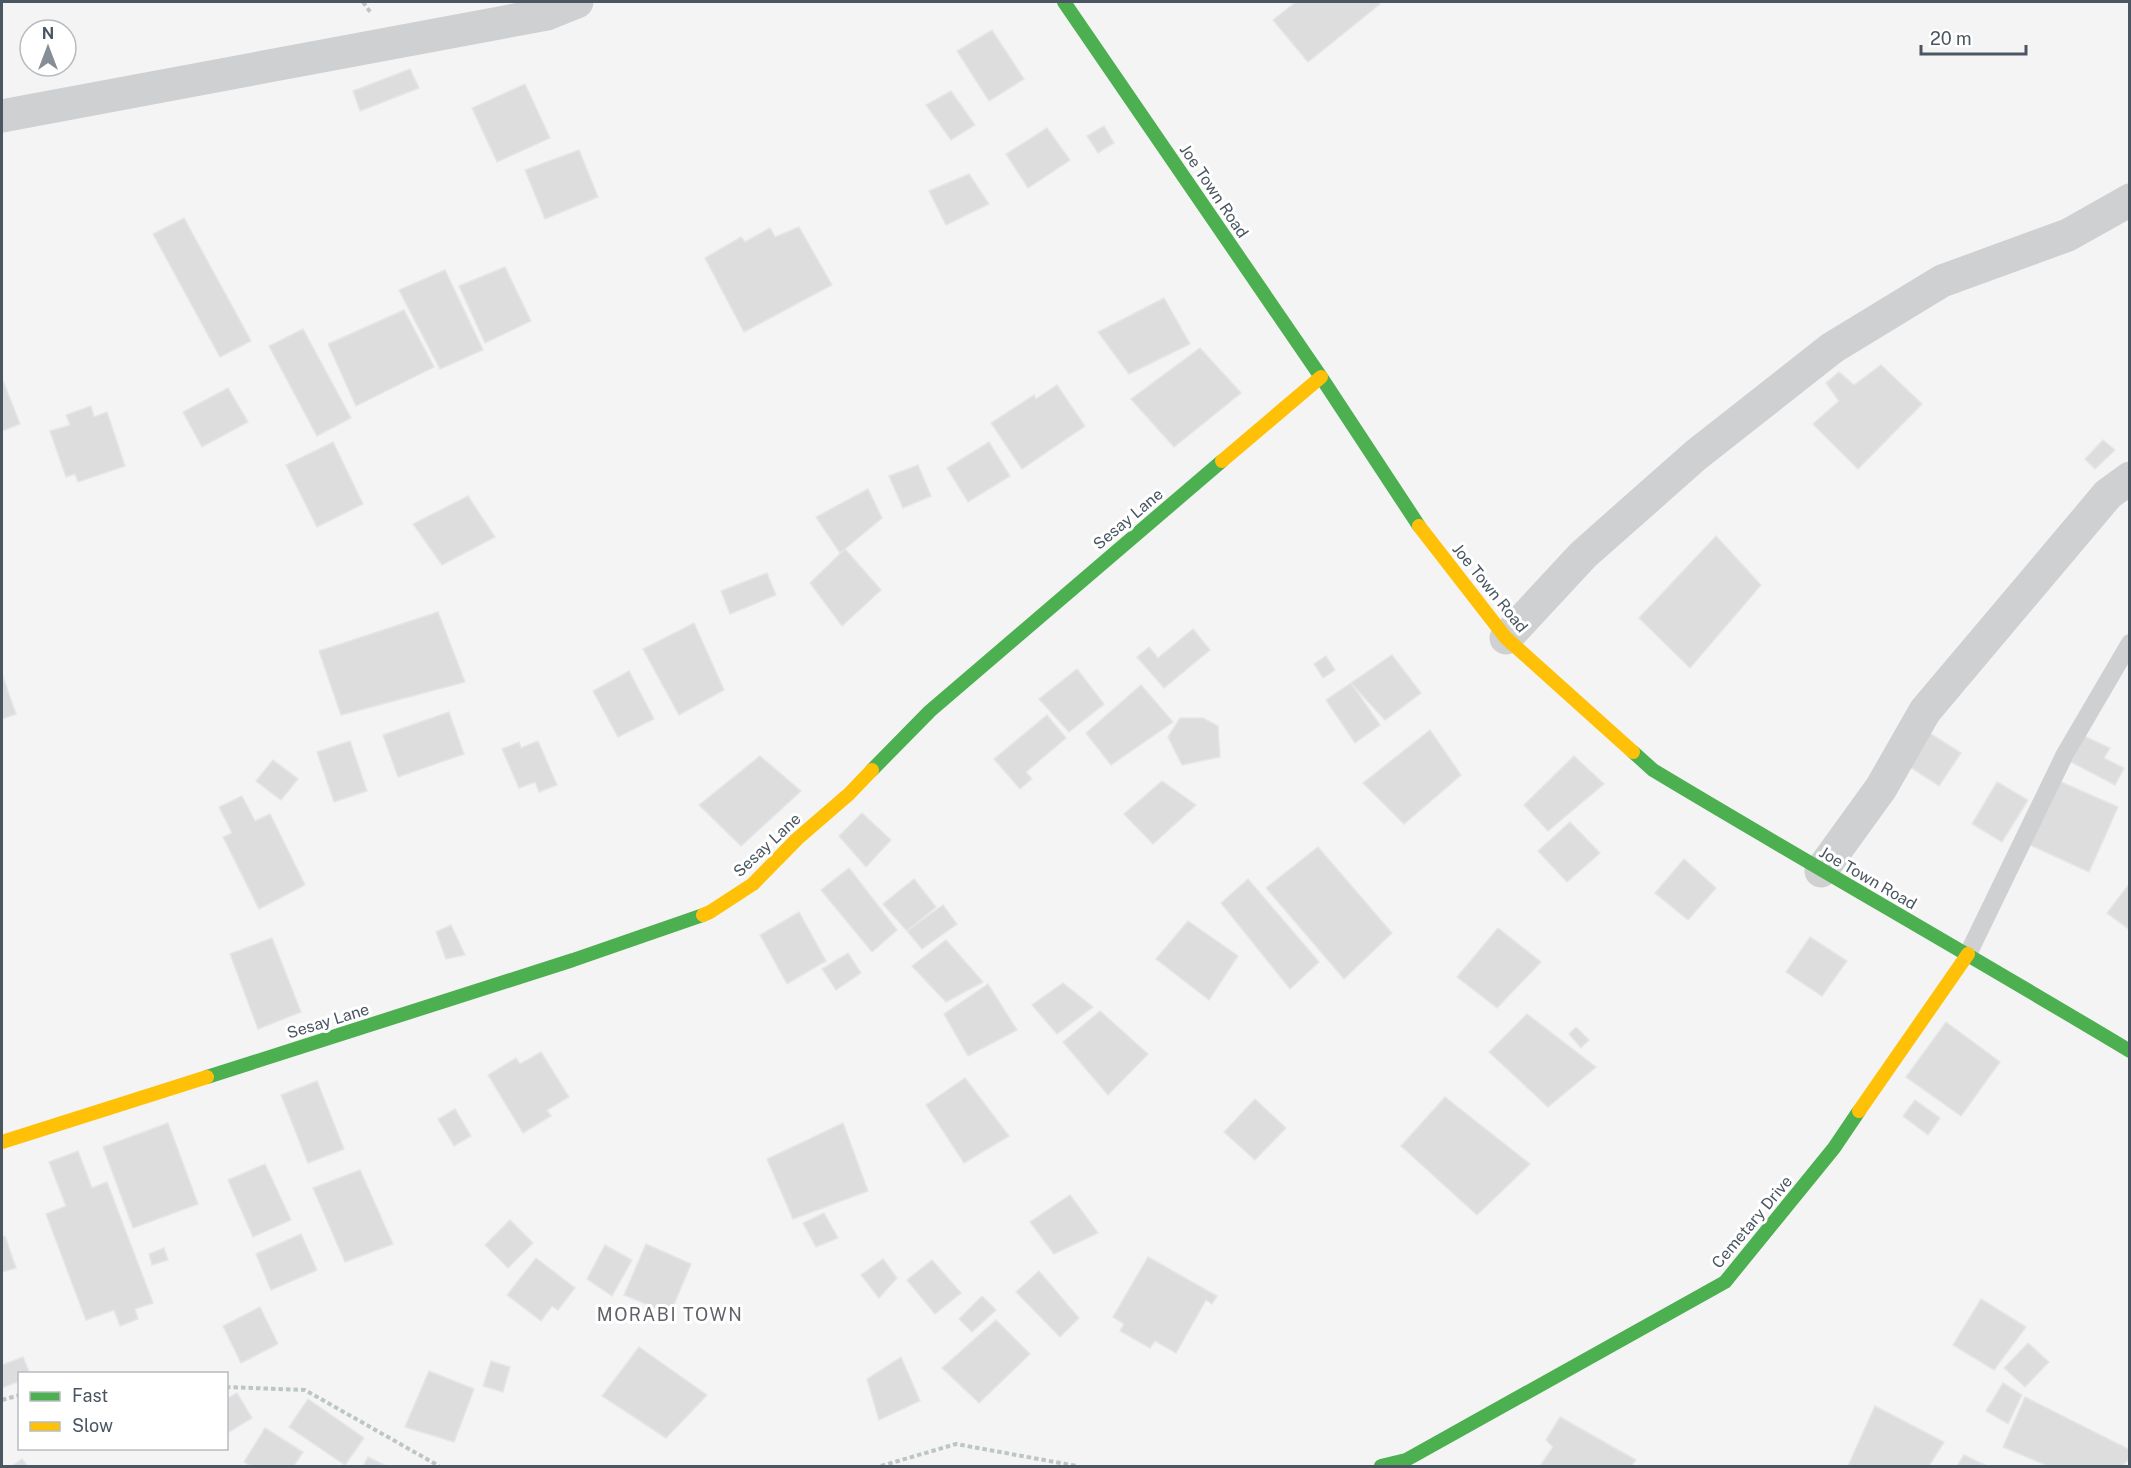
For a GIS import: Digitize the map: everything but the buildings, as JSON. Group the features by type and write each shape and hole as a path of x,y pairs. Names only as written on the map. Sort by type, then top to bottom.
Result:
{"street":[{"path":"2,116 547,14 577,2"},
{"name":"Joe Town Road","path":"1064,2 1322,377 1409,514 1506,638 1653,770 2130,1051"},
{"path":"1506,638 1583,555 1696,455 1832,348 1942,281 2068,234 2130,200"},
{"name":"Sesay Lane","path":"2,1142 442,1003 710,912 753,884 797,839 849,794 930,711 1322,377"},
{"path":"1821,871 1881,788 1925,711 2108,494 2130,478"},
{"name":"Cemetary Drive","path":"1401,1464 1725,1282 1834,1148 1968,954"}],"lane":[{"path":"1968,954 2065,754 2130,643"}],"path":[{"path":"228,1387 305,1390 438,1467"},
{"path":"2,1400 18,1396"},
{"path":"881,1467 956,1444 1077,1467"}],"traffic: fast":[{"path":"1064,2 1321,377 1419,526"},
{"path":"872,770 930,711 1222,461"},
{"path":"1633,752 1653,770 2130,1051"},
{"path":"207,1077 573,960 703,915"},
{"path":"1381,1466 1406,1460 1725,1282 1834,1148 1859,1111"}],"traffic: slow":[{"path":"1222,461 1321,377"},
{"path":"1419,526 1506,638 1633,752"},
{"path":"703,915 753,884 797,839 849,794 872,770"},
{"path":"1859,1111 1968,954"},
{"path":"2,1142 207,1077"}],"district":[{"name":"MORABI TOWN","path":"670,1314"}]}
